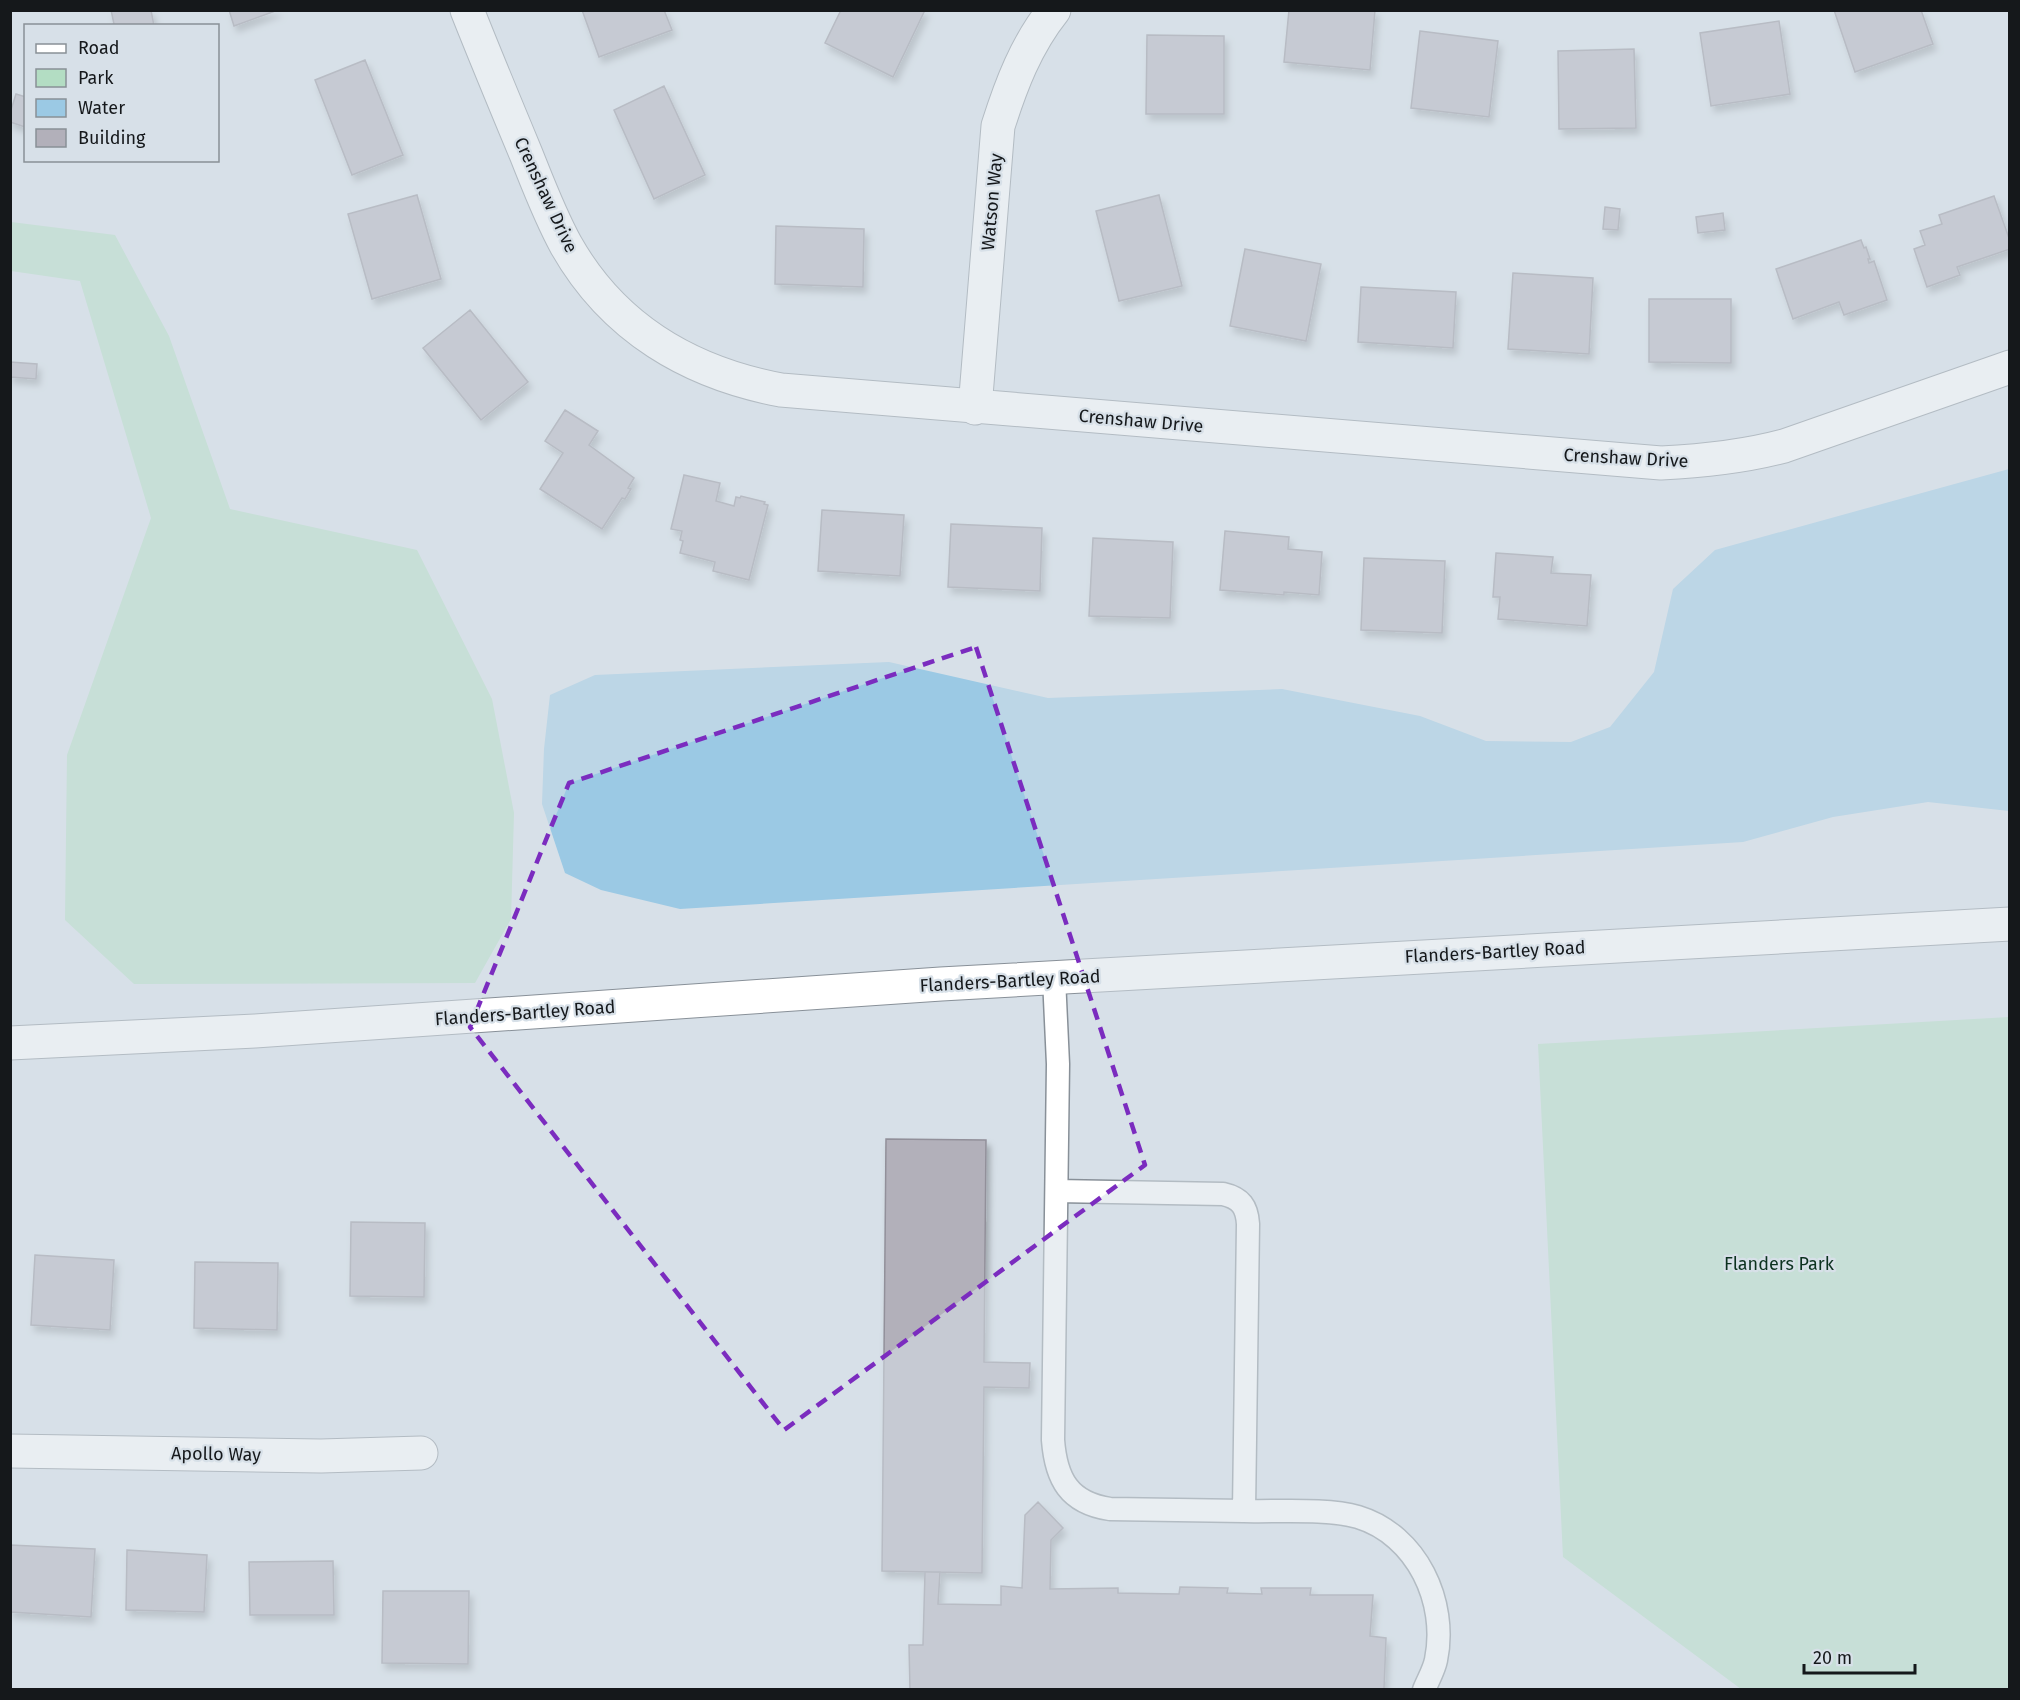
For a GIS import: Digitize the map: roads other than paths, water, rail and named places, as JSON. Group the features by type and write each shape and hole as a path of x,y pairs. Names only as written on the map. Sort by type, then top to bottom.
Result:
{"street":[{"name":"Crenshaw Drive","path":"467,10 563,239 581,269 618,312 639,331 692,363 756,386 975,408 1661,463 1729,458 1784,446 2010,367"},
{"name":"Watson Way","path":"975,408 998,126 1011,83 1039,28 1054,10"},
{"name":"Flanders-Bartley Road","path":"10,1043 255,1031 941,984 2010,924"},
{"name":"Apollo Way","path":"10,1451 321,1456 421,1453"}],"lane":[{"path":"1054,978 1058,1064 1053,1440 1054,1458 1064,1482 1080,1500 1093,1506 1110,1509 1333,1513 1358,1517 1381,1528 1400,1541 1417,1562 1437,1606 1439,1632 1436,1661 1424,1689"},
{"path":"1057,1191 1223,1194 1240,1201 1245,1207 1248,1224 1244,1511"}],"water":[{"path":"2009,469 2009,811 1928,802 1833,817 1743,842 680,909 601,890 565,873 542,804 544,749 550,695 595,675 889,662 1048,698 1282,689 1420,716 1486,741 1571,742 1610,727 1654,672 1673,589 1715,550"}],"park label":[{"name":"Flanders Park","path":"1779,1264"}]}
